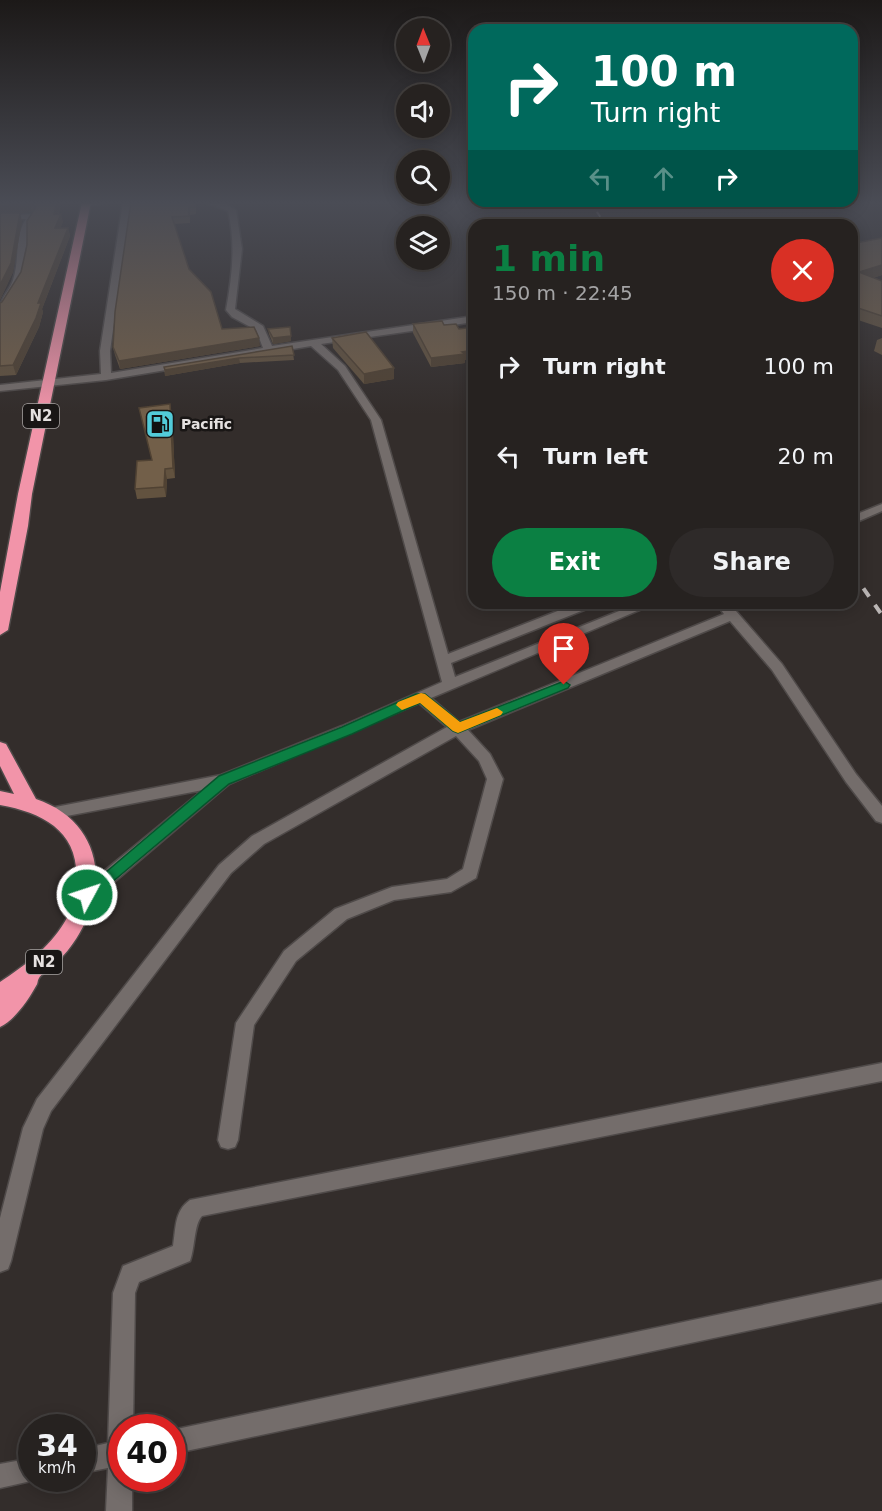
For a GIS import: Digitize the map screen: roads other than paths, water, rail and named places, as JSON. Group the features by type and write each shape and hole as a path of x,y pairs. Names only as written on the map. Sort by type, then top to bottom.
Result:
{"highway":[{"name":"N2","path":"0,630 44,400 72,273"},
{"path":"0,748 28,803"},
{"name":"N2","path":"0,798 28,803 51,813 69,828 83,847 89,869 87,895 77,920 61,944 38,968 0,1017"},
{"name":"N2","path":"0,993 38,968"}],"street":[{"path":"0,309 17,280 18,273"},
{"path":"106,377 105,351 117,273"},
{"path":"237,273 230,310 260,328 269,350"},
{"path":"0,388 49,385 106,377 315,344 379,331 468,320"},
{"path":"315,344 327,351 352,382 376,420 450,684"},
{"path":"858,517 882,507"},
{"path":"444,661 574,609"},
{"path":"51,813 224,780 347,730 450,684 635,609"},
{"path":"728,609 777,667 851,777 882,818"},
{"path":"0,1261 33,1128 44,1105 225,869 258,840 458,728 733,615"},
{"path":"228,1140 244,1023 290,956 340,914 392,894 451,885 470,873 495,779 494,769 458,728 421,697"},
{"path":"87,895 224,780"},
{"path":"121,1414 126,1282 131,1274 182,1253 187,1216 190,1210 882,1072"},
{"path":"186,1439 882,1292"},
{"path":"0,1476 18,1473"},
{"path":"119,1492 119,1511"}],"railway":[{"path":"858,581 882,615"}],"place":[{"name":"Pacific","path":"160,424"}]}
